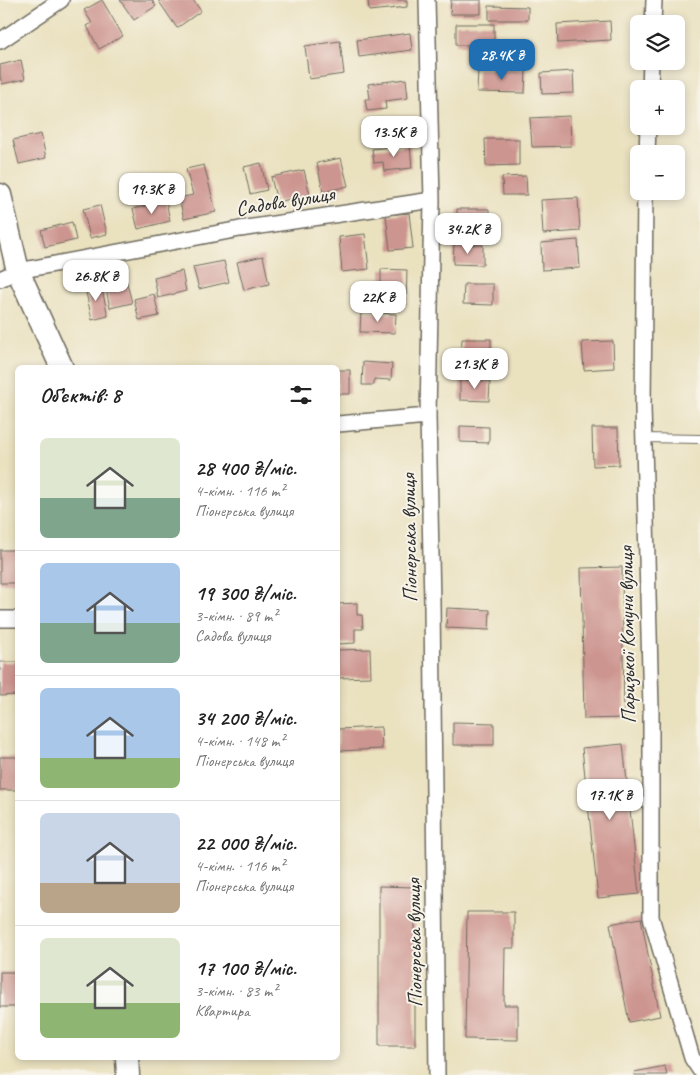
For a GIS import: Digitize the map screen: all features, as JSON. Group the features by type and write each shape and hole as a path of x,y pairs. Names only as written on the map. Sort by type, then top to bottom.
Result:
{"street":[{"path":"0,41 61,0"},
{"name":"Піонерська вулиця","path":"427,0 432,200 428,416 437,1075"},
{"path":"653,15 654,0"},
{"path":"0,195 9,275 60,365"},
{"name":"Садова вулиця","path":"9,275 240,229 432,200"},
{"name":"Паризької Комуни вулиця","path":"645,200 642,407 651,708 651,917 692,1058 700,1070"},
{"path":"340,424 428,416"},
{"path":"0,619 15,619"},
{"path":"128,1060 128,1075"}],"lane":[{"path":"643,438 700,440"}],"building":[{"path":"102,0 123,36 99,49 87,26 92,23 84,10"},
{"path":"120,0 152,0 156,6 134,20"},
{"path":"158,0 193,0 201,11 177,28"},
{"path":"368,0 407,0 407,7 369,11"},
{"path":"451,0 481,0 481,14 450,14"},
{"path":"489,6 528,7 528,20 489,20"},
{"path":"610,21 611,40 558,43 557,24"},
{"path":"456,24 494,24 494,45 456,45"},
{"path":"410,33 412,50 359,57 357,40"},
{"path":"340,41 344,74 309,79 305,46"},
{"path":"21,60 25,79 2,84 0,65"},
{"path":"478,69 526,70 525,93 477,92"},
{"path":"573,71 574,93 542,94 541,73"},
{"path":"406,79 408,98 385,101 386,109 367,111 365,99 370,99 368,84"},
{"path":"570,116 571,146 532,147 530,118"},
{"path":"41,134 46,158 19,164 13,140"},
{"path":"485,139 519,139 519,165 486,166"},
{"path":"410,145 412,168 384,171 383,162 374,163 372,149"},
{"path":"341,158 348,186 323,192 317,163"},
{"path":"261,163 267,190 250,194 244,167"},
{"path":"204,165 216,212 184,219 179,198 193,195 186,169"},
{"path":"304,170 310,195 277,202 271,177"},
{"path":"526,176 527,195 503,195 502,177"},
{"path":"578,198 580,231 543,234 541,200"},
{"path":"166,201 170,221 138,229 133,209"},
{"path":"100,205 107,234 90,238 83,209"},
{"path":"457,209 489,209 489,237 475,237 475,228 457,229"},
{"path":"409,213 413,248 390,250 386,215"},
{"path":"72,222 76,240 45,247 41,230"},
{"path":"365,234 369,269 342,272 339,237"},
{"path":"578,240 580,268 542,270 541,243"},
{"path":"454,244 483,245 483,265 453,264"},
{"path":"263,256 269,284 244,290 237,262"},
{"path":"224,261 229,282 199,289 193,267"},
{"path":"381,269 407,270 406,305 382,305 382,296 373,296 373,282 381,283"},
{"path":"182,271 186,291 158,298 154,278"},
{"path":"126,279 132,303 110,308 105,284"},
{"path":"464,284 493,284 493,305 463,304"},
{"path":"101,285 108,316 92,320 85,288"},
{"path":"154,294 159,316 139,320 134,299"},
{"path":"361,312 396,314 395,333 360,332"},
{"path":"462,339 491,339 491,360 461,359"},
{"path":"613,341 614,368 584,370 582,342"},
{"path":"363,362 392,364 391,380 374,379 374,385 362,385"},
{"path":"340,370 350,370 350,394 340,394"},
{"path":"460,380 490,381 489,401 460,400"},
{"path":"460,426 489,427 489,443 460,442"},
{"path":"592,428 618,428 619,465 593,466"},
{"path":"0,550 15,550 15,583 0,583"},
{"path":"622,567 624,718 584,719 581,568"},
{"path":"357,603 357,615 362,615 363,629 355,629 355,643 340,644 340,604"},
{"path":"447,608 490,610 489,630 446,628"},
{"path":"370,649 371,677 340,678 340,650"},
{"path":"0,662 15,662 15,695 0,696"},
{"path":"453,722 494,723 494,745 453,745"},
{"path":"381,727 382,749 340,751 340,729"},
{"path":"623,744 639,894 598,898 582,748"},
{"path":"0,757 15,757 15,790 0,790"},
{"path":"379,886 415,887 415,1046 379,1046"},
{"path":"467,912 514,912 514,948 505,948 504,1005 518,1005 518,1040 465,1039"},
{"path":"641,918 660,1016 629,1022 610,924"},
{"path":"0,972 15,972 15,1007 0,1007"},
{"path":"665,1066 667,1075 635,1075 634,1072"}]}
